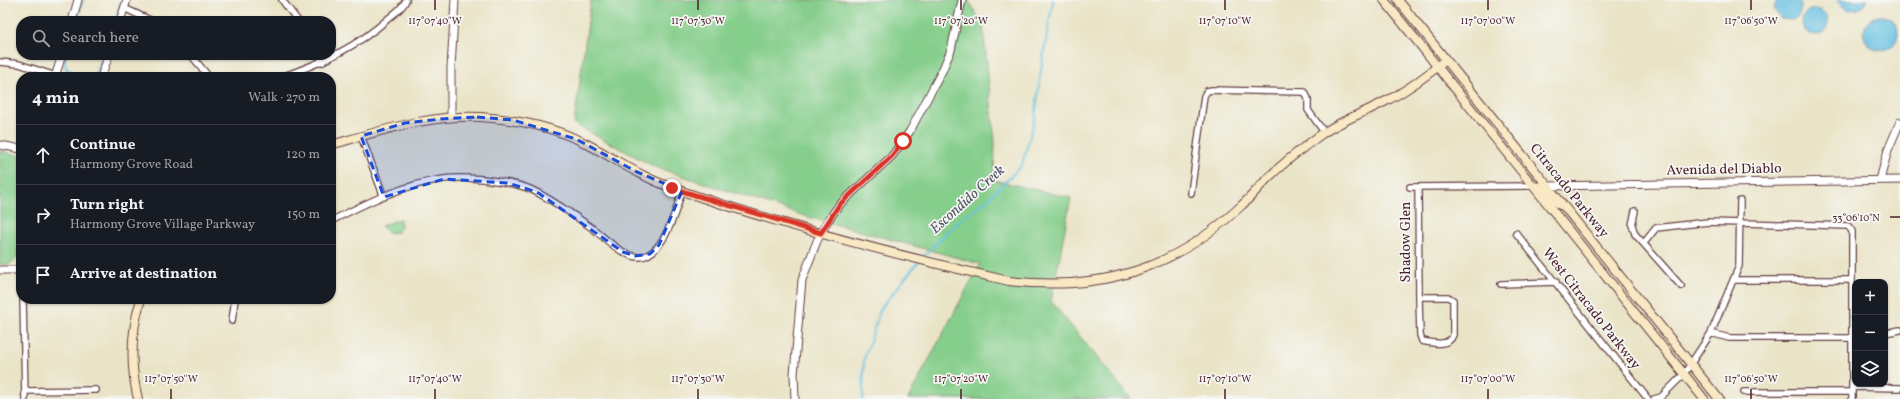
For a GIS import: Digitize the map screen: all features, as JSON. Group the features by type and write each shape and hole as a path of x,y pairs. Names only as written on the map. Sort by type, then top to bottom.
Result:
{"main road":[{"name":"Citracado Parkway","path":"1384,0 1436,67 1704,399"},
{"name":"Citracado Parkway","path":"1398,0 1719,399"},
{"path":"336,144 406,123 451,118 477,117 501,119 553,130 589,145 648,178 682,191 846,241 1009,281 1035,284 1067,285 1098,281 1132,273 1159,263 1193,245 1242,205 1268,178 1298,152 1324,132 1401,93 1446,60"},
{"path":"1533,186 1542,187 1557,205 1565,207"},
{"path":"138,399 133,354 135,325 140,304"}],"street":[{"path":"73,16 78,0"},
{"path":"122,16 127,0"},
{"path":"282,0 294,16"},
{"path":"336,55 347,50 369,35 403,6 406,0"},
{"path":"451,118 450,68 454,0"},
{"path":"795,399 794,374 802,280 821,233 839,205 892,156 910,132 942,71 951,50 962,0"},
{"path":"124,8 141,16"},
{"path":"57,72 61,60"},
{"path":"103,72 107,60"},
{"path":"195,60 205,72"},
{"path":"295,72 326,60"},
{"path":"0,62 19,64 42,72"},
{"path":"1191,193 1204,96 1207,91 1305,92 1308,99 1308,110 1324,132"},
{"path":"1880,180 1888,150 1900,122"},
{"path":"361,136 384,197"},
{"path":"0,145 16,147"},
{"path":"336,219 384,197 417,185 444,179 469,178 508,183 537,192 580,220 623,252 635,256 641,256 650,254 659,245 668,229 682,191"},
{"name":"Avenida del Diablo","path":"1548,186 1900,180"},
{"path":"1410,187 1533,186"},
{"name":"Shadow Glen","path":"1418,187 1419,296 1420,335 1422,341 1446,343 1451,340 1453,335 1453,300 1448,296 1419,296"},
{"path":"1654,399 1661,397 1684,374 1711,333 1739,266 1740,201"},
{"path":"1635,211 1632,225 1633,231 1681,286"},
{"path":"1644,243 1656,228 1708,222 1848,226 1852,231 1852,279"},
{"name":"West Citracado Parkway","path":"1516,233 1648,399"},
{"path":"0,270 16,270"},
{"path":"1734,280 1852,280"},
{"path":"1501,284 1556,282"},
{"path":"24,304 25,399"},
{"path":"232,321 234,304"},
{"path":"1888,332 1900,330"},
{"path":"1711,333 1729,338 1852,338"},
{"path":"1852,351 1852,399"},
{"path":"1744,392 1900,388"},
{"path":"25,391 96,390"}],"highlighted area":[{"path":"477,117 513,120 576,139 637,172 682,191 659,245 650,254 635,256 623,252 537,192 508,183 444,179 384,197 361,136 405,123 441,119"}],"green space":[{"path":"591,0 968,0 983,25 995,143 994,180 1071,198 1051,301 1131,399 908,399 980,264 805,216 655,167 574,124"},
{"path":"0,151 16,155 16,259 10,264 0,264"},
{"path":"400,219 401,226 398,232 388,233 381,226"}],"water":[{"path":"1777,0 1799,0 1801,6 1799,14 1796,18 1793,20 1781,19 1774,9"},
{"path":"1837,0 1868,0 1861,7 1852,10 1844,7"},
{"path":"1815,9 1824,13 1828,22 1824,31 1815,35 1806,31 1802,22 1806,13"},
{"path":"1884,16 1893,21 1897,26 1897,40 1893,45 1888,49 1878,50 1874,49 1865,40 1864,30 1865,26 1874,17"}],"waterway":[{"path":"78,16 83,0"},
{"path":"117,16 122,0"},
{"name":"Escondido Creek","path":"922,258 952,227 988,199 1022,165 1035,118 1041,70 1053,0"},
{"path":"65,60 66,68 71,72"},
{"path":"97,72 102,60"},
{"name":"Escondido Creek","path":"863,399 864,359 881,308 919,261"}],"route":[{"path":"672,188 821,233 839,205 867,181 892,156 903,141"}]}
